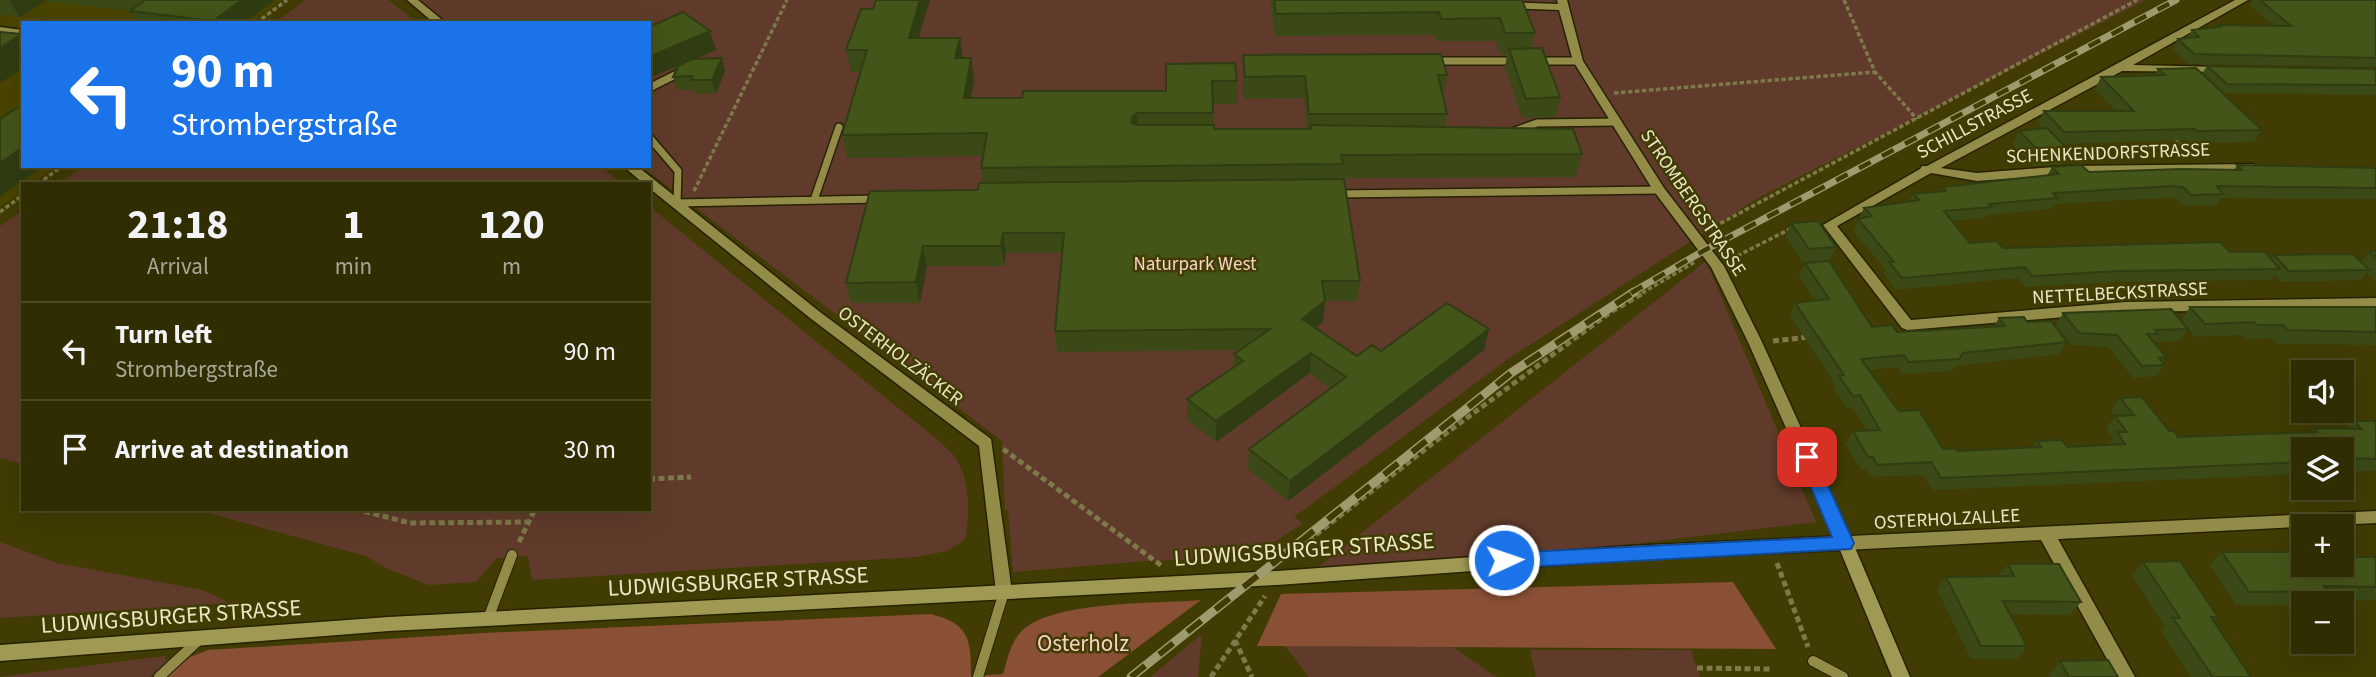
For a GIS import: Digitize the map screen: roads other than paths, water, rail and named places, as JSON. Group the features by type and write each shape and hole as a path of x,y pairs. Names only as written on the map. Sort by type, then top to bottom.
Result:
{"street":[{"path":"412,0 438,21"},
{"name":"SCHILLSTRASSE","path":"1829,225 1926,169 2122,68 2243,0"},
{"path":"1494,5 1563,4"},
{"name":"STROMBERGSTRASSE","path":"1563,4 1578,61 1659,190 1713,260 1755,342 1845,543"},
{"path":"0,30 21,33"},
{"path":"2122,68 2229,70"},
{"name":"OSTERHOLZÄCKER","path":"632,168 683,202 815,315 986,443 1004,592"},
{"name":"SCHENKENDORFSTRASSE","path":"1926,169 1977,177 2067,170 2270,168"},
{"name":"NETTELBECKSTRASSE","path":"1829,225 1908,325 2126,307 2376,303"},
{"name":"OSTERHOLZALLEE","path":"1479,562 2376,517"},
{"path":"2047,534 2126,677"},
{"path":"1845,543 1901,677"},
{"name":"LUDWIGSBURGER STRASSE","path":"0,653 488,619 1277,578 1479,562"}],"lane":[{"path":"1427,61 1578,61"},
{"path":"651,87 690,68"},
{"path":"1507,134 1537,123 1617,122"},
{"path":"814,200 839,127"},
{"path":"651,138 678,171 683,202 884,199"},
{"path":"1329,194 1659,190"},
{"path":"488,619 512,555"},
{"path":"978,677 1004,592"},
{"path":"159,677 201,638"},
{"path":"1813,661 1843,677"}],"railway":[{"path":"1631,293 1705,250 2176,0"},
{"path":"1131,677 1511,373 1634,292"}],"park label":[{"name":"Naturpark West","path":"1195,263"},
{"name":"Osterholz","path":"1083,643"}]}
